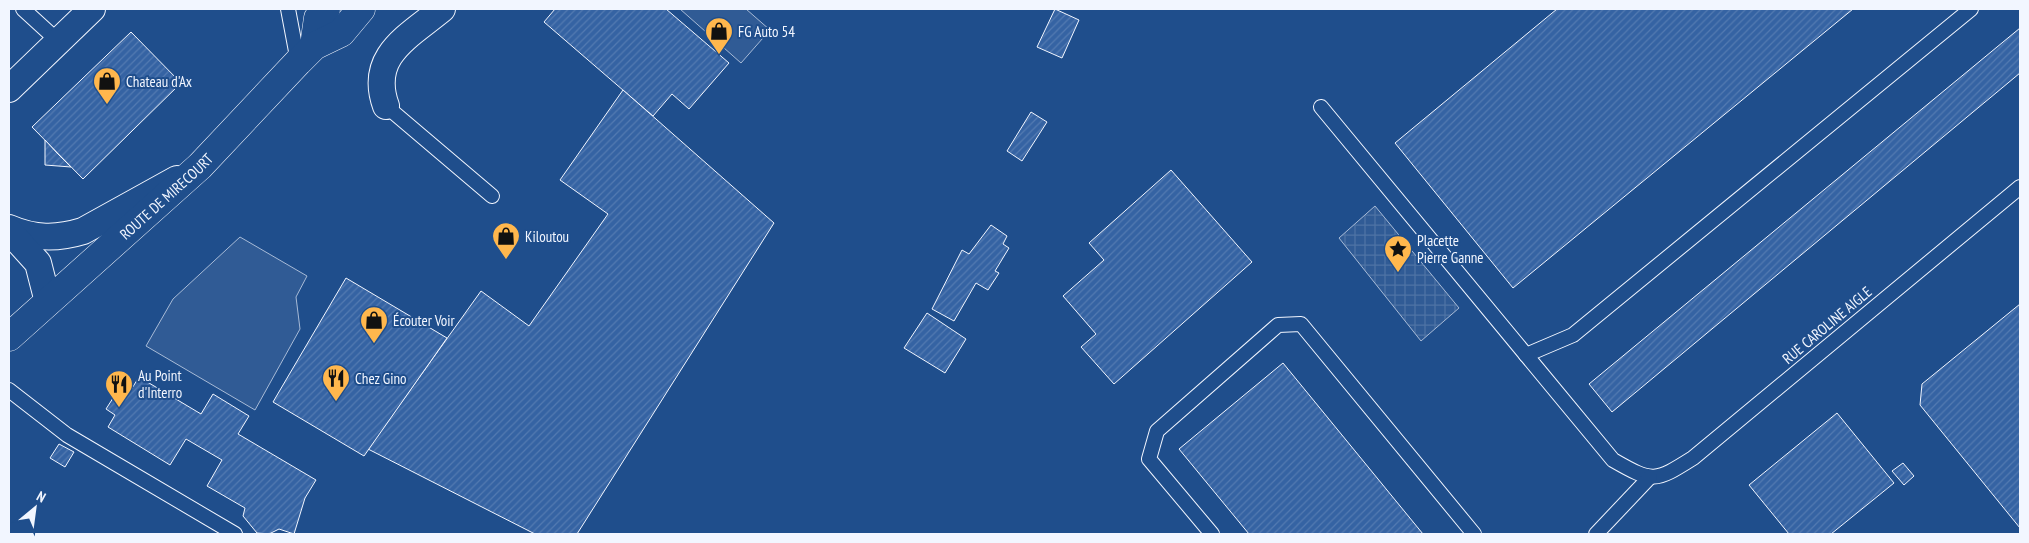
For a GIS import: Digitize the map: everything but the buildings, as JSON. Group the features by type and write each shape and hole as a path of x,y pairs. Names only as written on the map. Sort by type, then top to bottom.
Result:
{"main road":[{"path":"306,54 318,18 326,9"},
{"name":"ROUTE DE MIRECOURT","path":"9,337 200,166 306,54 341,33 361,9"}],"street":[{"path":"9,89 92,9"},
{"path":"386,106 380,81 384,66 398,44 442,9"},
{"path":"9,229 38,237 52,238 83,231 200,166"},
{"path":"9,229 38,264 48,302"}],"lane":[{"path":"23,9 58,41"},
{"path":"288,9 306,54"},
{"path":"1526,355 1573,335 1972,9"},
{"path":"386,106 492,196"},
{"path":"1321,107 1613,460 1636,474 1650,477"},
{"name":"RUE CAROLINE AIGLE","path":"1650,477 1664,476 1693,458 2020,187"},
{"path":"1212,534 1149,459 1157,430 1278,325 1301,324 1474,534"},
{"path":"9,390 67,435 235,534"},
{"path":"1596,534 1650,477"}],"shaded area":[{"path":"680,9 746,9 770,30 741,63"},
{"name":"Placette Pierre Ganne","path":"1375,206 1459,308 1421,341 1339,238"},
{"path":"240,237 307,276 296,297 300,329 255,410 146,346 173,299"}],"place":[{"name":"FG Auto 54","path":"719,55"},
{"name":"Chateau d'Ax","path":"107,105"},
{"name":"Kiloutou","path":"506,260"},
{"name":"Placette Pierre Ganne","path":"1398,273"},
{"name":"Écouter Voir","path":"374,344"},
{"name":"Chez Gino","path":"336,402"},
{"name":"Au Point d'Interro","path":"119,408"}]}
